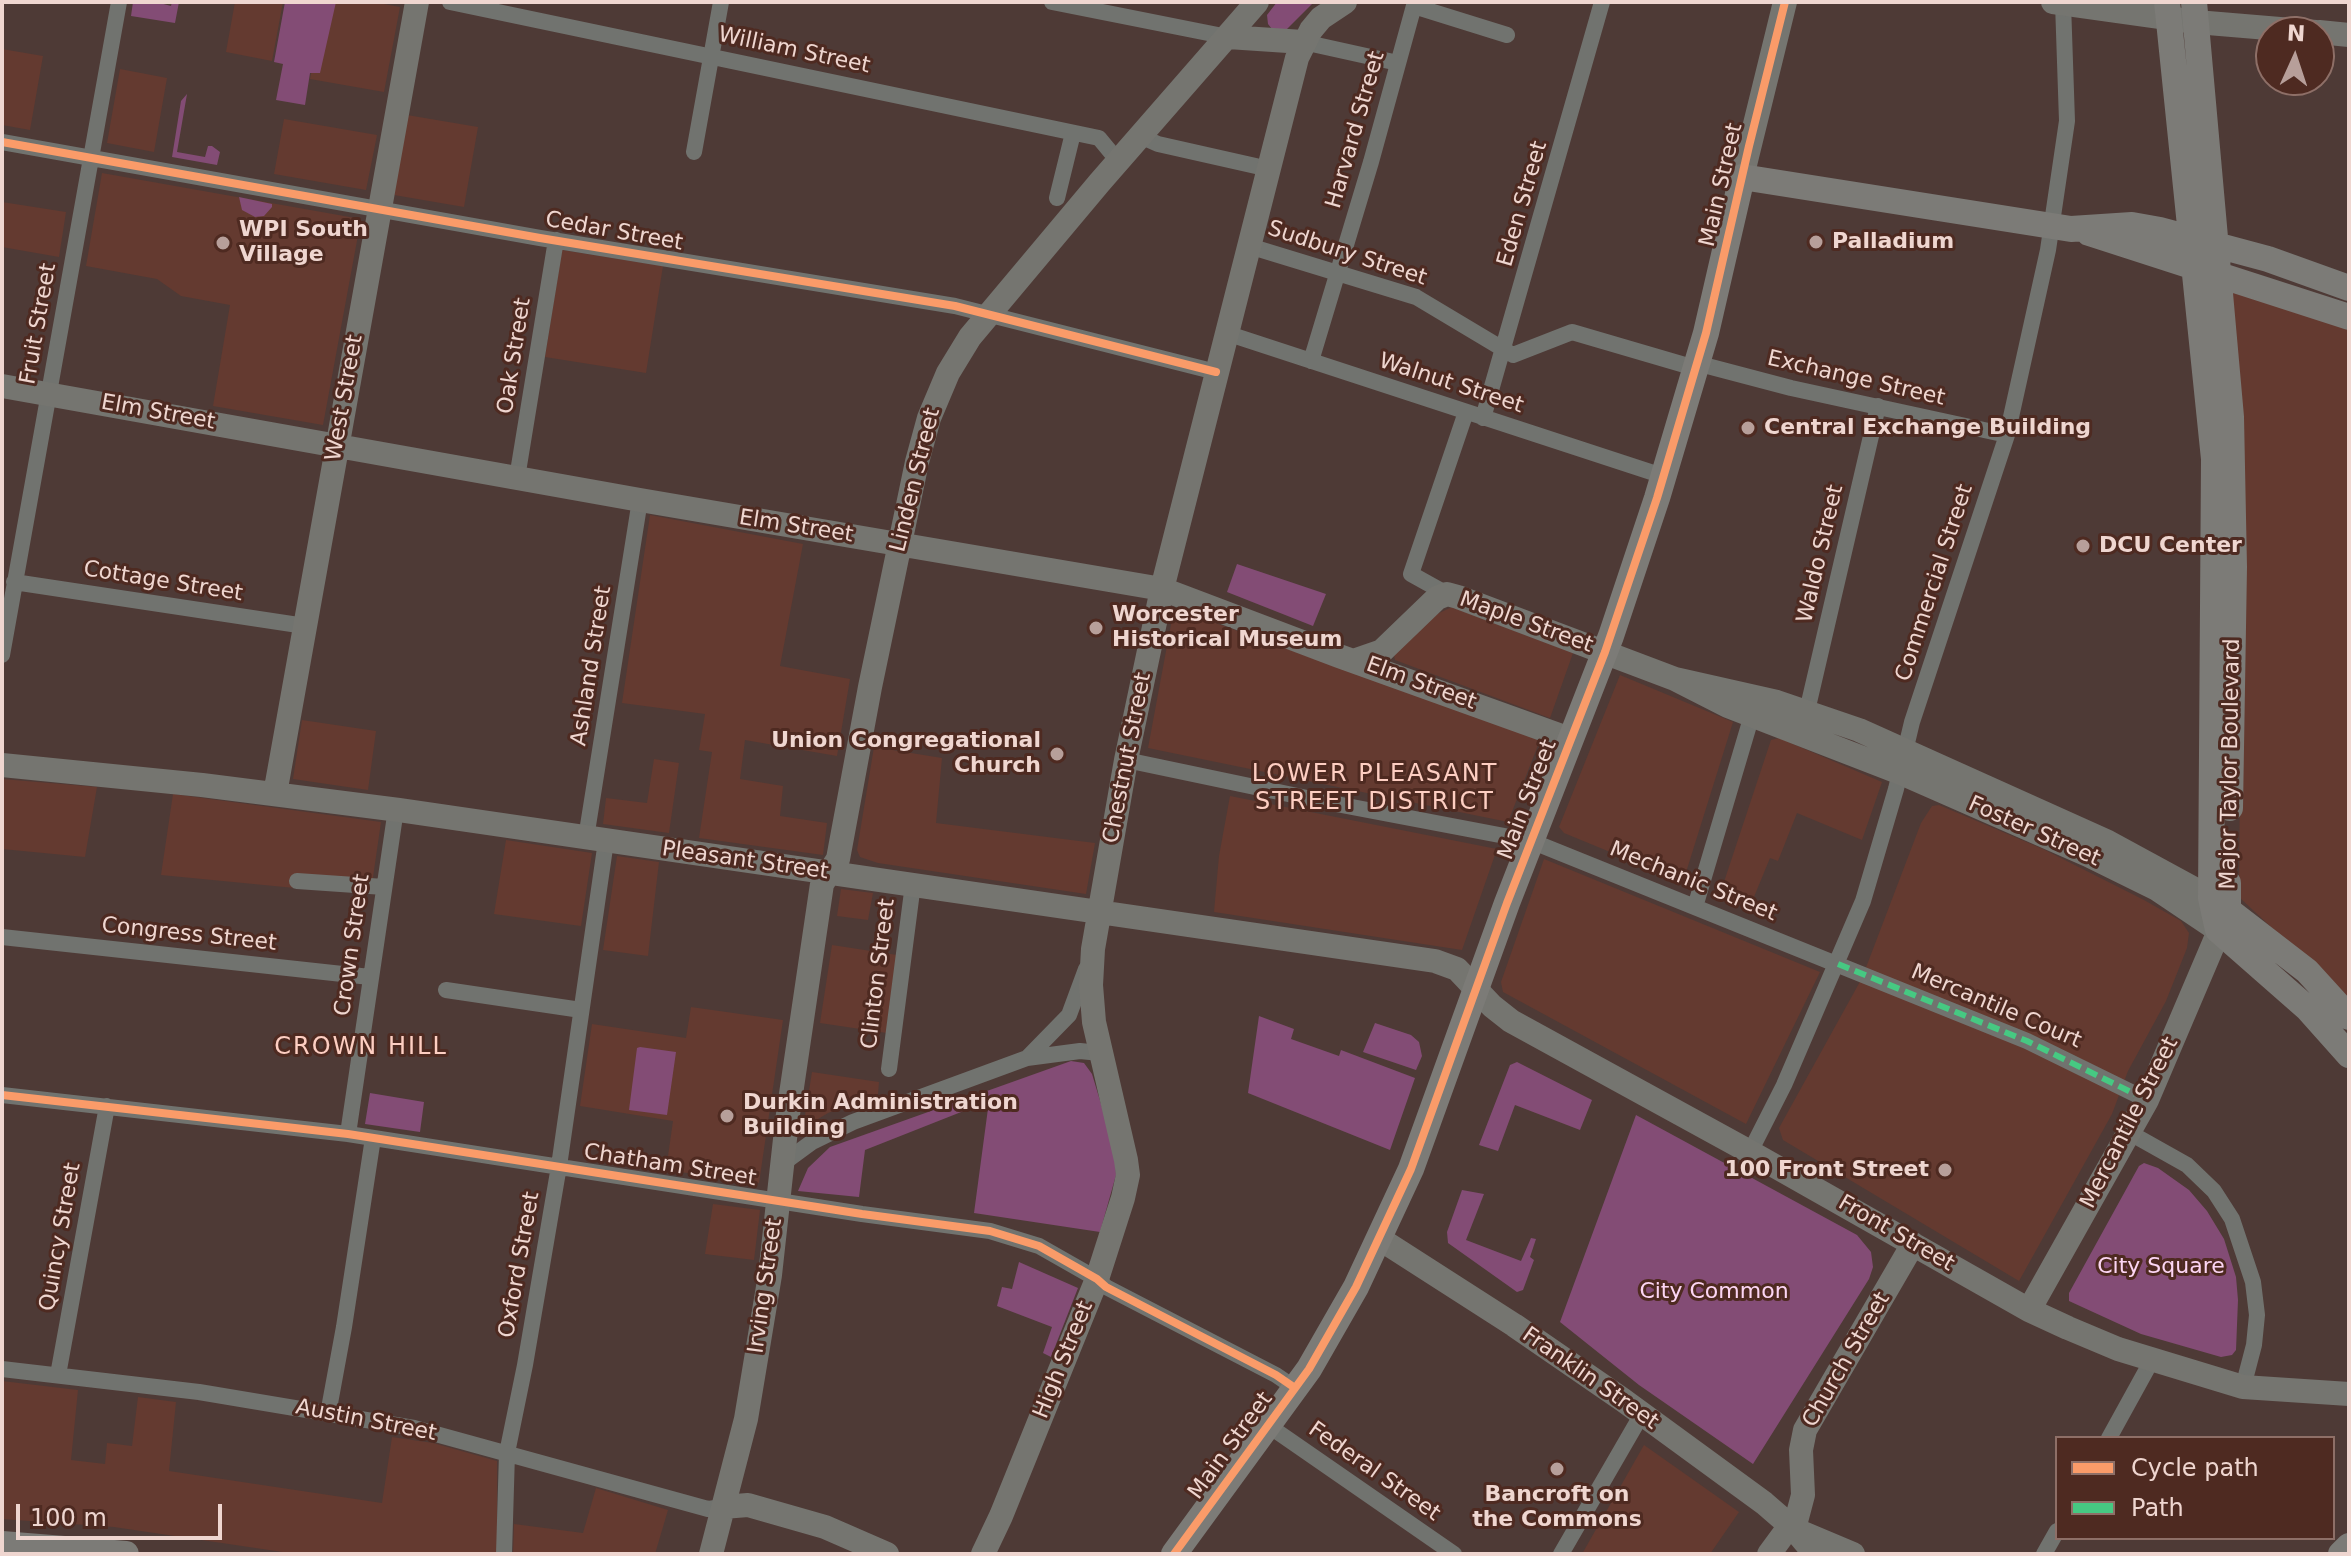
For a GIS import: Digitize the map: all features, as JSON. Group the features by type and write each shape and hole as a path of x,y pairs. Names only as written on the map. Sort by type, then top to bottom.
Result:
{"main road":[{"name":"West Street","path":"275,794 417,2"},
{"name":"Linden Street","path":"828,872 838,859 917,462 934,403 955,361 989,314 1257,2"},
{"path":"1257,2 1254,20 1261,36 1293,38"},
{"path":"1228,37 1293,38 1345,2"},
{"name":"Main Street","path":"1181,1552 1295,1388 1356,1287 1411,1169 1531,841 1605,652 1663,476 1696,366 1785,2"},
{"path":"2058,3 2195,12 2255,22"},
{"name":"Major Taylor Boulevard","path":"2168,10 2202,240 2218,274 2229,391 2233,502 2219,912"},
{"name":"Major Taylor Boulevard","path":"2195,12 2202,240 2193,267 2214,459 2219,912"},
{"name":"Chestnut Street","path":"1093,949 1126,760 1162,589 1269,169 1293,38"},
{"path":"1742,177 2051,226 2078,229 2132,225 2202,240 2281,263 2349,288"},
{"path":"2078,229 2349,317"},
{"name":"Elm Street","path":"2,386 1162,589 1570,739"},
{"name":"Maple Street","path":"1356,660 1382,651 1432,601 1447,594 1605,652"},
{"name":"Foster Street","path":"1605,652 1675,679 1752,715 1904,762 2108,842 2307,971 2349,1017"},
{"name":"Foster Street","path":"1675,679 1807,711 1904,762"},
{"name":"Pleasant Street","path":"2,765 396,809 1425,958 1457,969 1476,989"},
{"name":"Irving Street","path":"711,1554 746,1419 770,1275 777,1201 822,884 828,872"},
{"name":"Foster Street","path":"2219,912 2349,1055"},
{"name":"Mercantile Street","path":"2029,1310 2130,1133 2195,991 2219,912"},
{"name":"High Street","path":"983,1554 1097,1279 1128,1175 1100,1053 1091,985 1093,949"},
{"name":"Front Street","path":"1476,989 1511,1021 2029,1310 2118,1349 2243,1387 2349,1394"},
{"name":"Franklin Street","path":"1380,1239 1533,1338 1642,1414 1764,1503 1794,1529 1815,1554"},
{"name":"Church Street","path":"1794,1529 1803,1495 1801,1450 1805,1430 1913,1244"},
{"name":"Austin Street","path":"723,1507 748,1505 810,1522 887,1554"},
{"name":"Austin Street","path":"723,1507 850,1554"},
{"path":"1769,1554 1783,1535 1794,1529"},
{"name":"Franklin Street","path":"1794,1529 1853,1554"},
{"path":"2,1544 126,1554"},
{"path":"2341,1554 2349,1546"}],"street":[{"name":"Fruit Street","path":"2,655 119,2"},
{"name":"William Street","path":"450,2 1099,138 1118,161"},
{"path":"694,152 721,2"},
{"path":"1052,2 1228,37"},
{"name":"Eden Street","path":"1483,418 1602,2"},
{"name":"Commercial Street","path":"1750,1152 1838,964 1875,865 1912,722 2007,435 2051,226 2067,121 2058,3"},
{"path":"1415,4 1507,35"},
{"name":"Harvard Street","path":"1311,361 1415,4"},
{"path":"1293,38 1398,63"},
{"path":"1057,198 1073,133"},
{"path":"1140,136 1158,144 1269,169"},
{"name":"Cedar Street","path":"2,142 556,240 955,306 1216,372"},
{"name":"Oak Street","path":"517,478 556,240"},
{"name":"Sudbury Street","path":"1249,246 1416,297 1504,351"},
{"path":"1504,351 1513,355 1572,332 1696,366"},
{"name":"Walnut Street","path":"1226,333 1663,476"},
{"name":"Exchange Street","path":"1696,366 2007,435"},
{"name":"Waldo Street","path":"1807,711 1878,406"},
{"name":"Maple Street","path":"1447,594 1411,574 1466,412"},
{"name":"Ashland Street","path":"596,839 640,500"},
{"name":"Cottage Street","path":"14,582 305,626"},
{"path":"1695,907 1752,715"},
{"name":"Mechanic Street","path":"1126,760 1531,841 1838,964"},
{"name":"Crown Street","path":"348,1134 396,809"},
{"name":"Oxford Street","path":"504,1554 507,1453 559,1166 581,1010 596,839"},
{"path":"297,881 384,887"},
{"name":"Clinton Street","path":"889,1069 913,884"},
{"name":"Congress Street","path":"2,937 370,977"},
{"name":"Chestnut Street","path":"782,1164 812,1142 853,1122 1027,1058 1069,1015 1093,949"},
{"name":"Mercantile Court","path":"1838,964 2027,1041 2135,1094"},
{"path":"446,990 581,1010"},
{"path":"1027,1058 1080,1051 1100,1053"},
{"name":"Chatham Street","path":"2,1095 348,1134 990,1231 1039,1246 1106,1287 1276,1375 1295,1388"},
{"name":"Quincy Street","path":"58,1375 107,1106"},
{"path":"2130,1133 2187,1165 2214,1191 2232,1219 2253,1282 2257,1315 2254,1345 2243,1387"},
{"path":"328,1414 373,1138"},
{"path":"2110,1436 2152,1360"},
{"name":"Austin Street","path":"2,1369 250,1400 414,1428 708,1509 723,1507"},
{"path":"1561,1554 1642,1414"},
{"name":"Federal Street","path":"1269,1426 1454,1554"},
{"path":"2044,1554 2055,1535"}],"shaded area":[{"path":"235,2 283,2 272,61 226,52"},
{"path":"334,2 373,2 400,7 384,92 310,79 318,36"},
{"path":"2,49 43,56 30,130 2,125"},
{"path":"120,69 167,78 154,152 107,143"},
{"name":"WPI South Village","path":"407,115 478,127 464,207 394,195"},
{"path":"284,119 377,135 366,190 274,174"},
{"name":"WPI South Village","path":"102,173 361,219 323,425 213,406 230,305 181,296 157,279 86,266"},
{"path":"2,202 66,212 59,257 2,247"},
{"path":"562,250 663,266 646,373 545,357"},
{"path":"2225,286 2349,325 2349,1008 2303,957 2239,897 2242,500"},
{"path":"650,515 803,544 780,666 850,679 837,756 745,740 740,779 783,786 780,816 827,823 823,855 699,838 712,752 699,750 705,714 622,703"},
{"path":"1452,607 1573,653 1550,718 1395,660 1394,655 1435,615"},
{"path":"1174,608 1540,740 1508,822 1148,748"},
{"path":"1620,675 1733,722 1683,882 1564,833 1559,827"},
{"path":"302,720 376,731 368,790 293,779"},
{"path":"1779,738 1882,782 1862,840 1797,813 1778,861 1770,858 1749,909 1719,897 1771,740"},
{"path":"874,747 942,758 936,823 1095,843 1086,894 878,863 860,857 857,850"},
{"path":"654,759 679,763 669,833 603,824 606,798 647,803"},
{"path":"2,779 97,787 85,857 2,849"},
{"path":"173,794 381,822 372,884 305,889 161,875"},
{"path":"1230,796 1497,849 1462,950 1214,912 1219,856"},
{"path":"1939,805 2043,849 2144,900 2181,921 2189,933 2187,948 2166,1001 2128,1071 2112,1114 2019,1281 1783,1140 1779,1128 1862,978 1921,823 1932,806"},
{"path":"506,840 592,853 581,926 494,914"},
{"path":"617,856 659,862 648,956 603,950"},
{"path":"1544,859 1820,972 1746,1124 1503,992 1501,982"},
{"path":"841,889 873,893 868,920 837,916"},
{"path":"832,945 897,955 887,1033 820,1023"},
{"path":"691,1007 783,1020 759,1183 666,1170 673,1121 580,1106 592,1024 686,1038"},
{"path":"812,1072 879,1082 878,1094 828,1113 803,1128"},
{"path":"713,1204 760,1210 754,1260 705,1254"},
{"path":"2,1381 78,1390 71,1460 105,1464 107,1443 132,1446 138,1397 176,1402 169,1471 382,1503 392,1437 433,1443 497,1461 497,1554 296,1554 114,1527 2,1519"},
{"path":"1644,1445 1739,1512 1710,1554 1582,1554"},
{"path":"596,1488 668,1510 655,1554 513,1554 514,1524 583,1533"}],"green space":[{"path":"133,2 156,2 171,6 172,2 179,2 175,23 131,16"},
{"path":"285,2 336,2 320,73 310,73 305,105 276,100 283,64 274,62"},
{"path":"1277,2 1314,2 1287,29 1272,29 1267,15"},
{"path":"187,94 177,152 205,157 208,146 212,146 220,152 217,165 172,157 181,101"},
{"path":"239,197 272,204 272,207 264,216 255,217 242,210"},
{"path":"1237,564 1326,594 1313,626 1227,592"},
{"path":"1259,1016 1294,1029 1291,1039 1339,1056 1341,1050 1415,1078 1390,1150 1248,1093"},
{"path":"1375,1023 1411,1035 1419,1042 1422,1056 1416,1070 1363,1052"},
{"path":"637,1048 676,1052 667,1115 629,1110"},
{"path":"1071,1061 1084,1063 1092,1074 1115,1150 1116,1175 1100,1232 974,1213 989,1101 865,1150 859,1197 798,1191 808,1168 830,1147"},
{"path":"1517,1062 1592,1100 1580,1130 1515,1105 1498,1151 1479,1145 1510,1065"},
{"path":"370,1093 424,1102 420,1132 365,1124"},
{"name":"City Common","path":"1636,1115 1857,1235 1871,1252 1873,1267 1869,1279 1753,1464 1639,1385 1560,1322"},
{"name":"City Square","path":"2144,1163 2158,1168 2189,1190 2207,1211 2224,1239 2236,1277 2238,1300 2236,1350 2232,1355 2221,1357 2141,1334 2069,1301 2069,1293 2139,1166"},
{"path":"1462,1190 1484,1194 1466,1240 1521,1261 1531,1238 1536,1239 1530,1257 1534,1260 1523,1290 1517,1292 1448,1243 1447,1232"},
{"path":"1019,1262 1078,1288 1051,1357 1043,1353 1052,1327 997,1306 1002,1287 1012,1289"}],"marked path":[{"path":"1838,964 2027,1041 2135,1094"}],"cycle path":[{"path":"1174,1554 1309,1369 1356,1287 1411,1169 1507,903 1605,652 1657,498 1706,333 1785,2"},
{"path":"2,142 540,238 955,306 1216,372"},
{"path":"2,1095 348,1134 990,1231 1039,1246 1106,1287 1276,1375 1295,1388"}],"place":[{"name":"Palladium","path":"1816,242"},
{"name":"WPI South Village","path":"223,243"},
{"name":"Central Exchange Building","path":"1748,428"},
{"name":"DCU Center","path":"2083,546"},
{"name":"Worcester Historical Museum","path":"1096,628"},
{"name":"Union Congregational Church","path":"1057,754"},
{"name":"Durkin Administration Building","path":"727,1116"},
{"name":"100 Front Street","path":"1945,1170"},
{"name":"Bancroft on the Commons","path":"1557,1469"}],"district":[{"name":"LOWER PLEASANT STREET DISTRICT","path":"1375,789"},
{"name":"CROWN HILL","path":"361,1048"}]}
